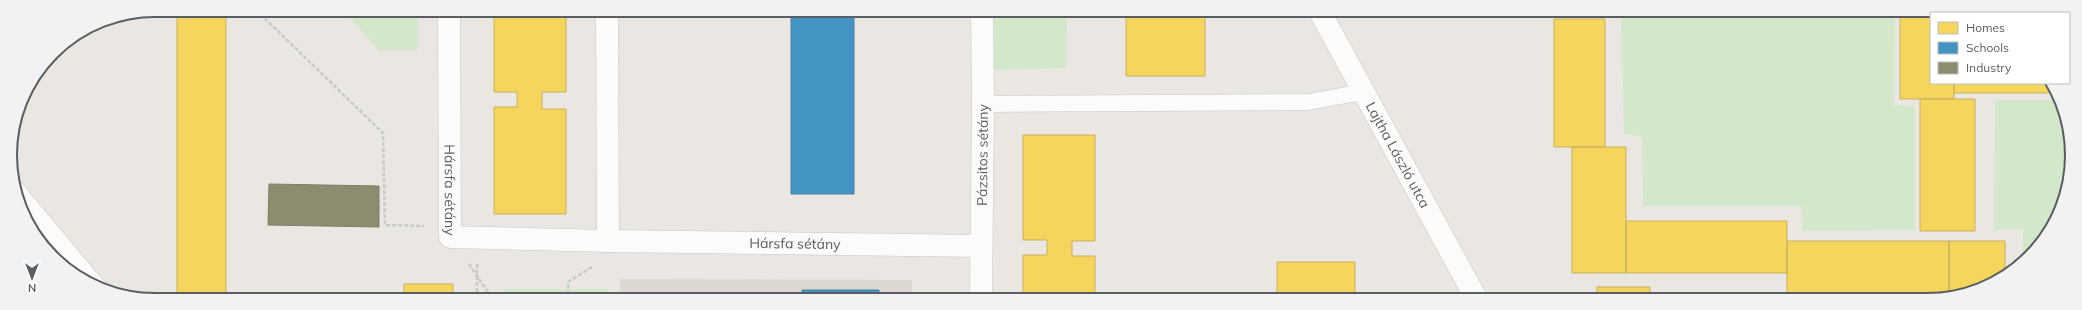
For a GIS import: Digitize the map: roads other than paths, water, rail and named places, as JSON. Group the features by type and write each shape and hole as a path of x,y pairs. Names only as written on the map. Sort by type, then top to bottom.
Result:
{"street":[{"name":"Hársfa sétány","path":"449,17 450,231 477,238 608,242 982,246"},
{"path":"607,17 608,242"},
{"name":"Pázsitos sétány","path":"981,293 983,104 982,17"},
{"name":"Lajtha László utca","path":"1323,17 1362,92 1473,293"}],"lane":[{"path":"983,104 1308,102 1362,92"},
{"path":"24,198 89,276"}]}
